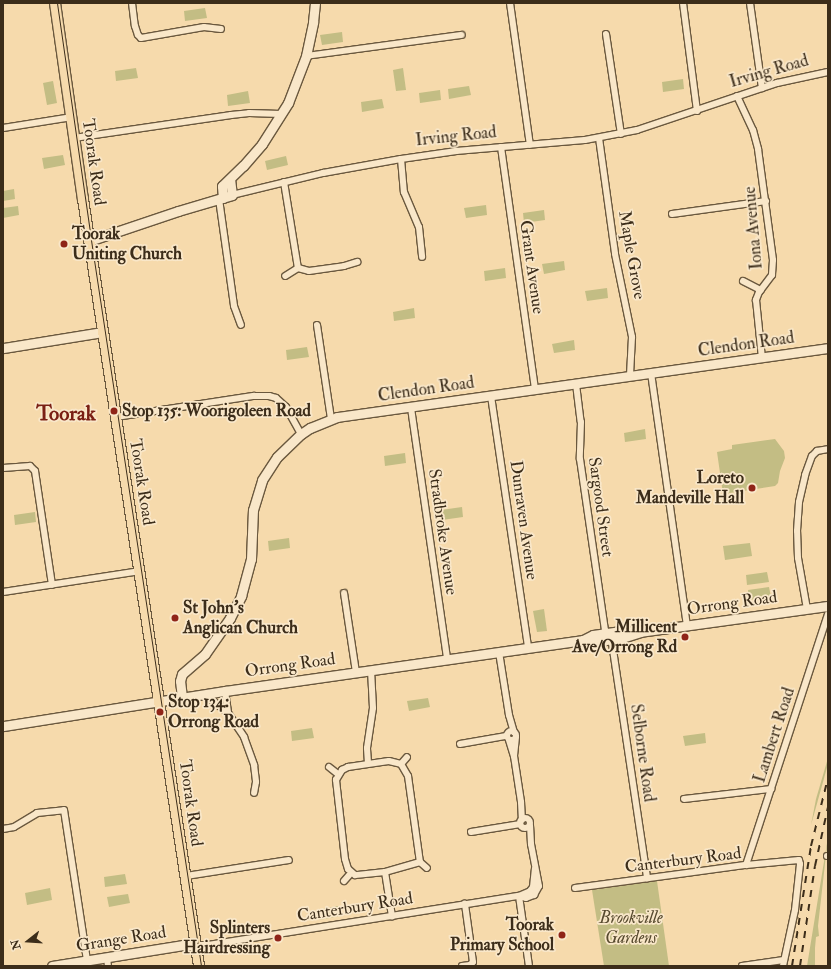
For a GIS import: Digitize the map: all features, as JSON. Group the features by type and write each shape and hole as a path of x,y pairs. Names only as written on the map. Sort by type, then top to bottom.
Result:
{"main road":[{"name":"Toorak Road","path":"55,3 89,241 199,966"}],"street":[{"path":"132,3 135,26 138,35 141,38 204,27 221,29"},
{"path":"241,324 234,306 221,198 222,186 262,144 281,114 294,89 306,56 313,22 315,3"},
{"path":"510,3 530,145"},
{"path":"683,3 697,111"},
{"path":"750,3 762,88"},
{"path":"306,56 462,34"},
{"path":"606,34 621,134"},
{"name":"Irving Road","path":"89,241 232,195 284,182 401,158 599,138 621,134 655,125 791,79 828,72"},
{"name":"Iona Avenue","path":"737,96 753,130 758,149 774,269 770,279 757,297 756,307 762,358"},
{"path":"74,138 231,115 249,113 281,114"},
{"path":"3,128 72,117"},
{"name":"Maple Grove","path":"599,138 616,254 632,337 630,376"},
{"name":"Grant Avenue","path":"501,147 535,390"},
{"path":"401,158 404,192 418,227 422,257"},
{"path":"230,179 232,195"},
{"path":"284,182 298,268"},
{"path":"672,214 766,201"},
{"path":"285,276 298,268 309,271 344,266 357,262"},
{"path":"743,281 761,290"},
{"path":"317,325 331,419"},
{"path":"3,348 103,332"},
{"name":"Clendon Road","path":"185,697 180,678 182,674 205,654 237,606 249,570 253,510 262,480 277,457 301,434 331,419 828,348"},
{"path":"651,373 687,625"},
{"name":"Sargood Street","path":"576,384 581,422 580,458 608,636"},
{"path":"116,416 254,396 269,396 276,398 286,407 301,434"},
{"name":"Dunraven Avenue","path":"492,396 528,648"},
{"name":"Stradbroke Avenue","path":"411,408 447,659"},
{"path":"807,609 798,558 797,530 799,502 805,475 812,456 819,451 828,449"},
{"path":"3,468 30,466 35,471 52,585"},
{"path":"3,592 140,571"},
{"path":"344,593 356,672"},
{"name":"Orrong Road","path":"3,726 210,693 583,640 593,635 608,636 623,631 640,632 828,606"},
{"name":"Lambert Road","path":"746,865 828,614"},
{"name":"Selborne Road","path":"608,636 647,878"},
{"path":"499,652 521,802 522,824 531,844"},
{"path":"368,763 367,748 373,708 371,670"},
{"path":"226,691 228,713"},
{"path":"210,693 212,700 228,713 239,726 251,755 255,775 254,793"},
{"path":"460,744 511,735"},
{"path":"401,764 407,757"},
{"path":"351,873 346,859 335,788 338,774 348,767 389,761 401,764 408,776 420,862 427,868"},
{"path":"329,767 338,774"},
{"path":"684,799 732,792 770,789"},
{"path":"521,802 530,823 531,844 536,870 533,887 530,891 519,896 529,966"},
{"path":"3,829 14,827 37,813 64,810 87,960"},
{"path":"472,832 522,824 527,828 530,823"},
{"path":"186,876 289,860"},
{"name":"Canterbury Road","path":"575,888 746,865 798,860 800,863 796,903 783,963"},
{"path":"351,873 355,875 385,872 420,862"},
{"path":"385,872 392,916"},
{"path":"344,881 351,873"},
{"name":"Canterbury Road","path":"196,945 208,945 519,896"},
{"path":"462,966 470,965 473,962 465,904"},
{"name":"Grange Road","path":"52,966 87,960 107,962 196,945"},
{"path":"742,966 783,963"}],"green space":[{"path":"205,8 207,18 185,21 184,11"},
{"path":"342,32 343,42 322,45 320,35"},
{"path":"136,68 138,78 116,81 115,71"},
{"path":"403,68 406,90 396,91 393,70"},
{"path":"683,79 684,89 663,92 662,82"},
{"path":"53,81 57,103 47,105 43,83"},
{"path":"469,86 471,95 449,99 448,89"},
{"path":"440,90 441,100 420,103 419,93"},
{"path":"248,91 250,103 228,106 227,95"},
{"path":"382,99 384,108 362,112 361,102"},
{"path":"63,155 65,165 44,169 42,158"},
{"path":"286,156 288,165 267,170 265,161"},
{"path":"14,189 15,199 3,201 3,191"},
{"path":"486,205 487,215 466,218 464,208"},
{"path":"18,206 19,215 3,218 3,208"},
{"path":"544,210 545,220 524,223 523,213"},
{"path":"564,261 565,270 544,274 542,264"},
{"path":"505,268 506,278 485,281 484,271"},
{"path":"607,288 608,298 587,301 585,291"},
{"path":"414,308 415,318 394,321 393,312"},
{"path":"574,340 575,350 554,353 552,344"},
{"path":"307,347 309,357 287,360 286,350"},
{"path":"645,429 646,439 625,442 624,433"},
{"path":"775,439 784,451 785,458 780,471 778,483 775,486 723,494 717,452 732,449 732,445"},
{"path":"405,453 406,463 385,466 384,456"},
{"path":"462,507 463,517 442,520 441,510"},
{"path":"35,512 36,522 15,525 14,515"},
{"path":"289,538 290,548 269,551 268,541"},
{"path":"750,543 752,556 725,560 723,546"},
{"path":"767,572 769,582 747,585 746,575"},
{"path":"769,587 771,597 749,600 748,590"},
{"path":"544,609 547,631 537,632 533,611"},
{"path":"428,698 430,707 409,711 407,701"},
{"path":"312,728 314,738 292,741 291,731"},
{"path":"705,733 706,743 685,746 683,736"},
{"path":"828,758 828,764 811,825 816,799"},
{"path":"828,837 818,926 819,936 816,937 815,966 807,966"},
{"path":"125,874 127,884 105,887 104,877"},
{"name":"Brookville Gardens","path":"657,881 669,966 604,966 592,890"},
{"path":"50,888 52,900 27,905 25,893"},
{"path":"128,894 130,903 109,907 107,897"},
{"path":"338,906 340,916 319,920 317,910"}],"tram line":[{"path":"57,3 91,240 201,966"}],"railway":[{"path":"792,966 811,846 828,778"},
{"path":"800,966 815,866 828,807"}],"place":[{"name":"Toorak Uniting Church","path":"64,244"},
{"name":"Stop 135: Woorigoleen Road","path":"114,411"},
{"name":"Loreto Mandeville Hall","path":"752,488"},
{"name":"St John's Anglican Church","path":"175,618"},
{"name":"Millicent Ave/Orrong Rd","path":"685,637"},
{"name":"Stop 134: Orrong Road","path":"160,712"},
{"name":"Toorak Primary School","path":"562,935"},
{"name":"Splinters Hairdressing","path":"278,938"}],"district":[{"name":"Toorak","path":"66,414"}]}
